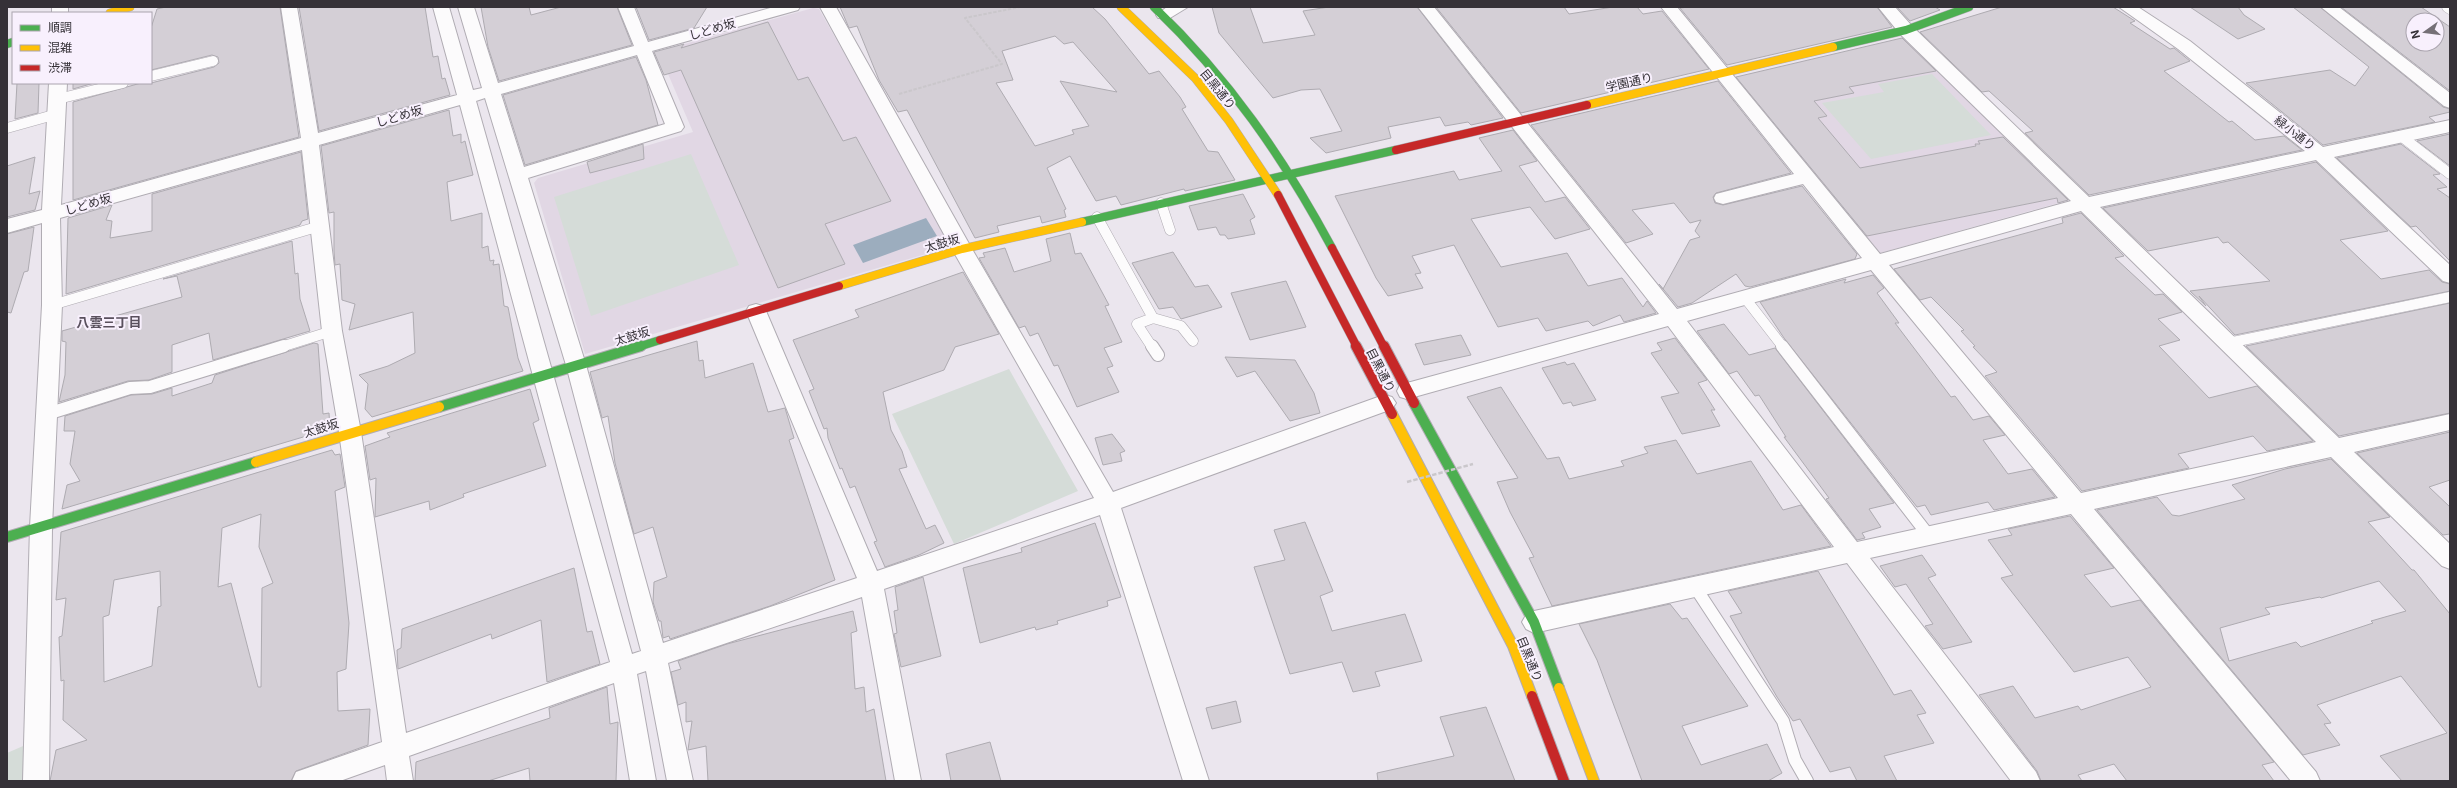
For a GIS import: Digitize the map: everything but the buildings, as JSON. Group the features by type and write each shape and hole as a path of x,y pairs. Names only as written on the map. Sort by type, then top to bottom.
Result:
{"main road":[{"path":"113,12 130,7"},
{"name":"目黒通り","path":"1121,7 1195,78 1229,121 1269,180 1513,646 1564,781"},
{"name":"学園通り","path":"1269,180 1906,30 1969,7"},
{"name":"目黒通り","path":"1159,11 1217,70 1252,116 1292,174 1407,391 1534,622 1594,781"},
{"name":"太鼓坂","path":"7,537 350,432 962,249 1097,217 1269,180"}],"street":[{"path":"288,7 310,141 332,331 350,432 400,781"},
{"path":"441,7 464,98 624,668 643,781"},
{"path":"466,7 576,365 655,657 680,781"},
{"path":"518,175 675,127 626,7"},
{"name":"しどめ坂","path":"7,226 792,7"},
{"path":"828,7 962,249 1108,503 1196,781"},
{"path":"1159,11 1180,7"},
{"path":"1426,7 1673,318 1854,552 2027,781"},
{"path":"1670,7 1876,262 2308,781"},
{"path":"1886,7 1906,30 2450,559"},
{"name":"緑小通り","path":"2127,7 2184,45 2319,153 2450,276"},
{"path":"2330,7 2450,102"},
{"path":"36,781 41,527 52,305 51,214 58,99"},
{"path":"1407,391 2084,204 2450,126"},
{"path":"1723,198 1807,176"},
{"path":"756,311 871,584 908,781"},
{"path":"304,781 655,657 1108,503 1385,403"},
{"path":"1534,622 2450,422"}],"lane":[{"path":"152,76 213,61"},
{"path":"7,128 58,99 119,84"},
{"path":"2401,136 2450,174"},
{"path":"1161,203 1170,230"},
{"path":"1097,217 1153,318"},
{"path":"52,305 320,226"},
{"path":"2228,343 2450,297"},
{"path":"1745,298 1929,536"},
{"path":"1158,355 1137,324 1153,318 1181,326 1192,341"},
{"path":"47,414 130,388 150,387 332,331"},
{"path":"1694,587 1783,721 1795,760 1807,781"}],"path":[{"path":"880,100 1002,64 965,18 1020,7"},
{"path":"1407,482 1473,464"}],"shaded area":[{"path":"813,8 819,9 953,246 585,354 534,183 538,178 693,132 659,53 663,50"},
{"path":"1906,40 2069,200 1880,253 1737,79"},
{"path":"1932,74 1991,135 1871,159 1822,103 1884,92 1878,84"},
{"path":"691,154 739,265 591,316 554,197"},
{"path":"1009,369 1078,491 954,544 892,414"},
{"path":"37,740 35,781 7,781 7,753"}],"water":[{"path":"926,218 937,236 863,263 853,245"}],"traffic: fast":[{"path":"1154,7 1208,61 1254,119 1295,181 1332,248"},
{"path":"1833,47 1906,30 1969,7"},
{"path":"7,44 12,42"},
{"path":"1082,222 1396,150"},
{"path":"439,407 660,340"},
{"path":"1414,403 1534,622 1559,688"},
{"path":"7,537 256,462"}],"traffic: slow":[{"path":"113,12 130,7"},
{"path":"1121,7 1195,78 1229,121 1278,195"},
{"path":"1587,105 1833,47"},
{"path":"839,286 962,249 1082,222"},
{"path":"256,462 439,407"},
{"path":"1392,414 1513,646 1532,696"},
{"path":"1559,688 1594,781"}],"traffic: jam":[{"path":"1396,150 1587,105"},
{"path":"1278,195 1392,414"},
{"path":"1332,248 1414,403"},
{"path":"660,340 839,286"},
{"path":"1532,696 1564,781"}],"district":[{"name":"八雲三丁目","path":"109,322"}]}
